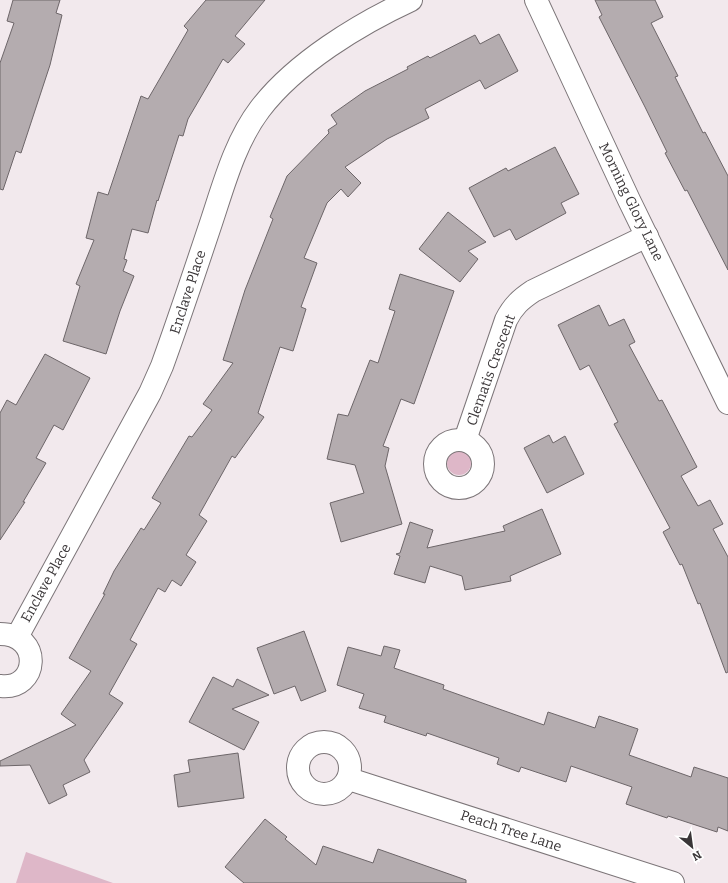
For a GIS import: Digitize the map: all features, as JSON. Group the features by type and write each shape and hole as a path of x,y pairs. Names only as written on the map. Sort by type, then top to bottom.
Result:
{"street":[{"name":"Enclave Place","path":"0,686 13,685 20,682 29,670 31,654 23,641 8,635 150,393 162,366 233,160 260,109 287,80 316,55 356,30 411,0"},
{"name":"Morning Glory Lane","path":"536,0 647,236 728,403"},
{"name":"Clematis Crescent","path":"465,440 506,320 512,308 521,299 533,291 647,236"},
{"name":"Peach Tree Lane","path":"349,779 673,883"}],"shaded area":[{"path":"459,451 464,452 470,458 470,468 464,474 459,475 454,474 448,468 447,463 448,458 454,452"},
{"path":"26,852 113,883 16,883"}],"building":[{"path":"13,0 60,0 56,13 62,15 50,65 21,153 16,151 3,190 0,189 0,63 14,23 7,21"},
{"path":"206,0 265,0 235,36 245,44 228,63 223,59 188,119 183,136 179,135 158,201 157,200 148,233 132,229 124,259 127,260 123,271 134,276 120,311 106,354 63,341 80,286 76,284 94,240 86,238 98,192 108,195 141,96 148,99 188,30 184,26"},
{"path":"595,0 655,0 663,17 651,23 678,76 675,77 703,133 705,132 728,176 728,270 687,190 685,191 665,153 667,152 599,17 602,15"},
{"path":"499,34 518,71 485,89 480,80 425,109 429,118 387,139 345,167 361,183 348,197 341,189 327,203 304,258 317,263 301,307 306,309 293,351 280,347 258,413 264,417 235,458 232,456 199,515 207,521 186,555 196,562 181,586 172,580 165,592 158,588 130,640 137,644 109,694 123,703 84,760 90,772 63,785 67,795 49,804 30,765 0,766 0,761 76,725 61,714 91,671 69,658 105,594 103,594 114,571 141,528 144,530 161,503 152,498 189,436 192,437 212,410 203,404 233,363 223,360 245,290 273,219 270,217 287,176 329,133 328,130 337,124 331,115 365,91 408,69 407,67 428,56 430,58 475,35 480,44"},
{"path":"555,147 579,194 561,203 566,213 516,240 510,229 494,237 469,188 506,168 508,171"},
{"path":"448,212 486,242 468,251 478,259 460,282 419,249"},
{"path":"400,274 454,291 414,404 401,399 383,446 389,448 385,466 402,524 341,542 330,503 364,493 355,465 327,459 338,414 348,416 370,360 378,363 395,311 389,309"},
{"path":"599,305 609,326 624,319 635,342 629,345 659,401 662,400 697,467 681,476 698,506 710,500 723,524 713,529 728,557 728,672 726,673 700,603 698,604 682,564 680,565 663,532 670,528 614,424 618,422 589,365 580,370 558,325"},
{"path":"45,354 90,378 63,430 54,425 36,458 46,463 23,502 25,502 0,540 0,413 7,400 16,405"},
{"path":"549,435 553,443 565,436 584,474 547,493 524,448"},
{"path":"542,509 561,554 510,576 511,581 465,590 462,576 430,566 425,583 394,574 400,556 396,554 400,553 410,522 433,530 427,548 505,531 503,526"},
{"path":"304,631 326,691 301,701 295,686 274,694 257,648"},
{"path":"384,646 400,650 394,668 444,685 443,689 544,725 548,712 595,728 599,716 638,729 629,755 691,777 694,767 728,778 728,831 718,827 717,832 668,816 667,818 626,804 632,787 571,766 566,782 521,767 519,772 497,764 499,758 427,733 426,736 384,722 386,716 359,708 364,694 337,685 348,647 381,656"},
{"path":"213,677 233,687 237,679 269,695 232,709 259,722 244,750 189,722"},
{"path":"238,753 244,798 178,807 174,775 190,772 188,760"},
{"path":"265,819 287,837 285,839 316,865 323,846 373,863 378,849 466,880 466,883 244,883 225,867"}]}
